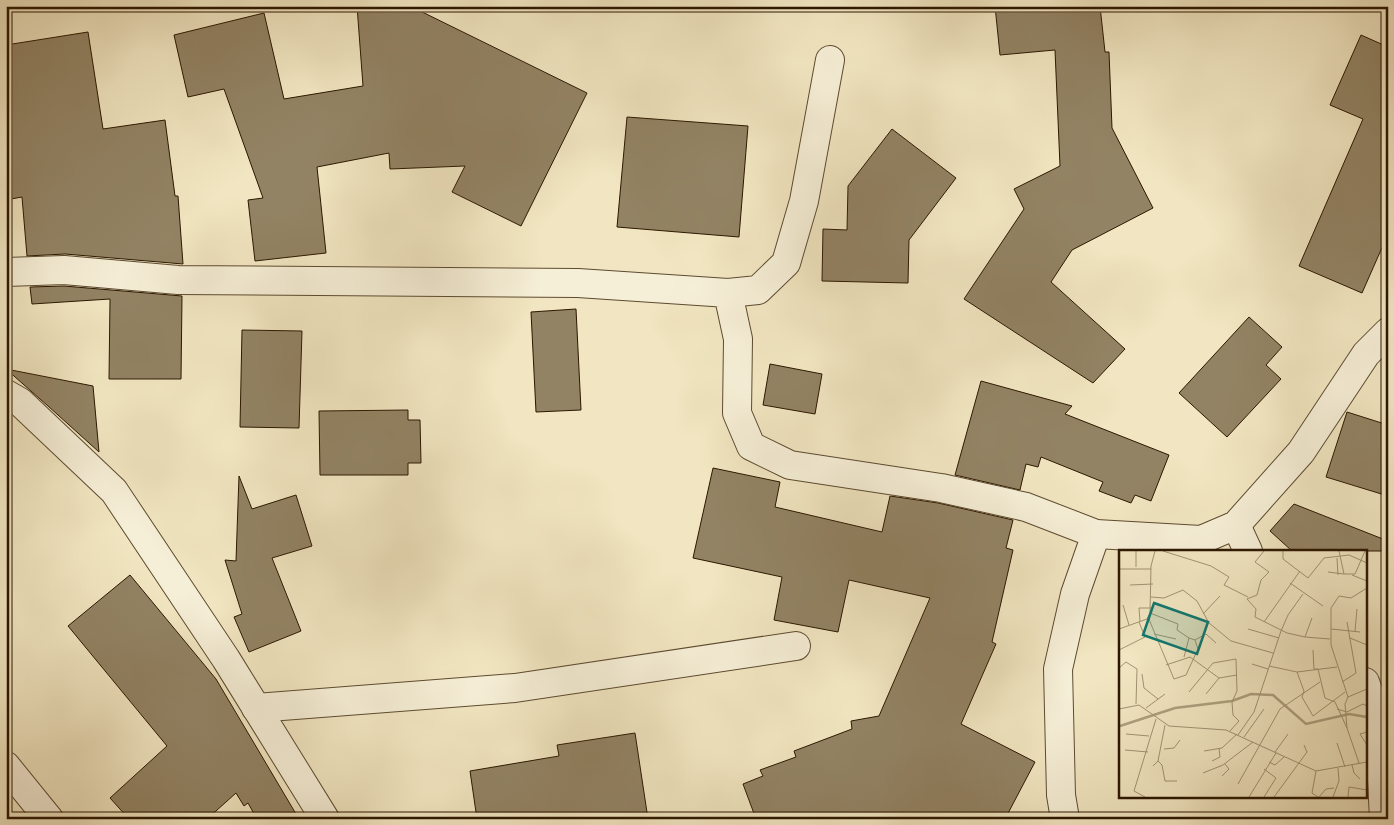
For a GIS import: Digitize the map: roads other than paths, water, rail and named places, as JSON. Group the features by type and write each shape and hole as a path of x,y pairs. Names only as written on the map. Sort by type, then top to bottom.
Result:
{"street":[{"path":"6,272 64,270 178,280 578,283 728,292 758,290 786,263 804,201 830,60"},
{"path":"728,292 738,339 737,413 752,446 790,465 951,490 1026,507 1096,534 1201,540 1236,526 1301,452 1366,354 1388,332"},
{"path":"6,394 20,402 114,491 256,708 325,819"},
{"path":"1236,526 1248,550"},
{"path":"1064,819 1060,795 1058,669 1075,594 1096,534"},
{"path":"256,708 515,688 796,646"},
{"path":"1366,685 1379,720 1384,819"},
{"path":"6,766 49,819"}]}
